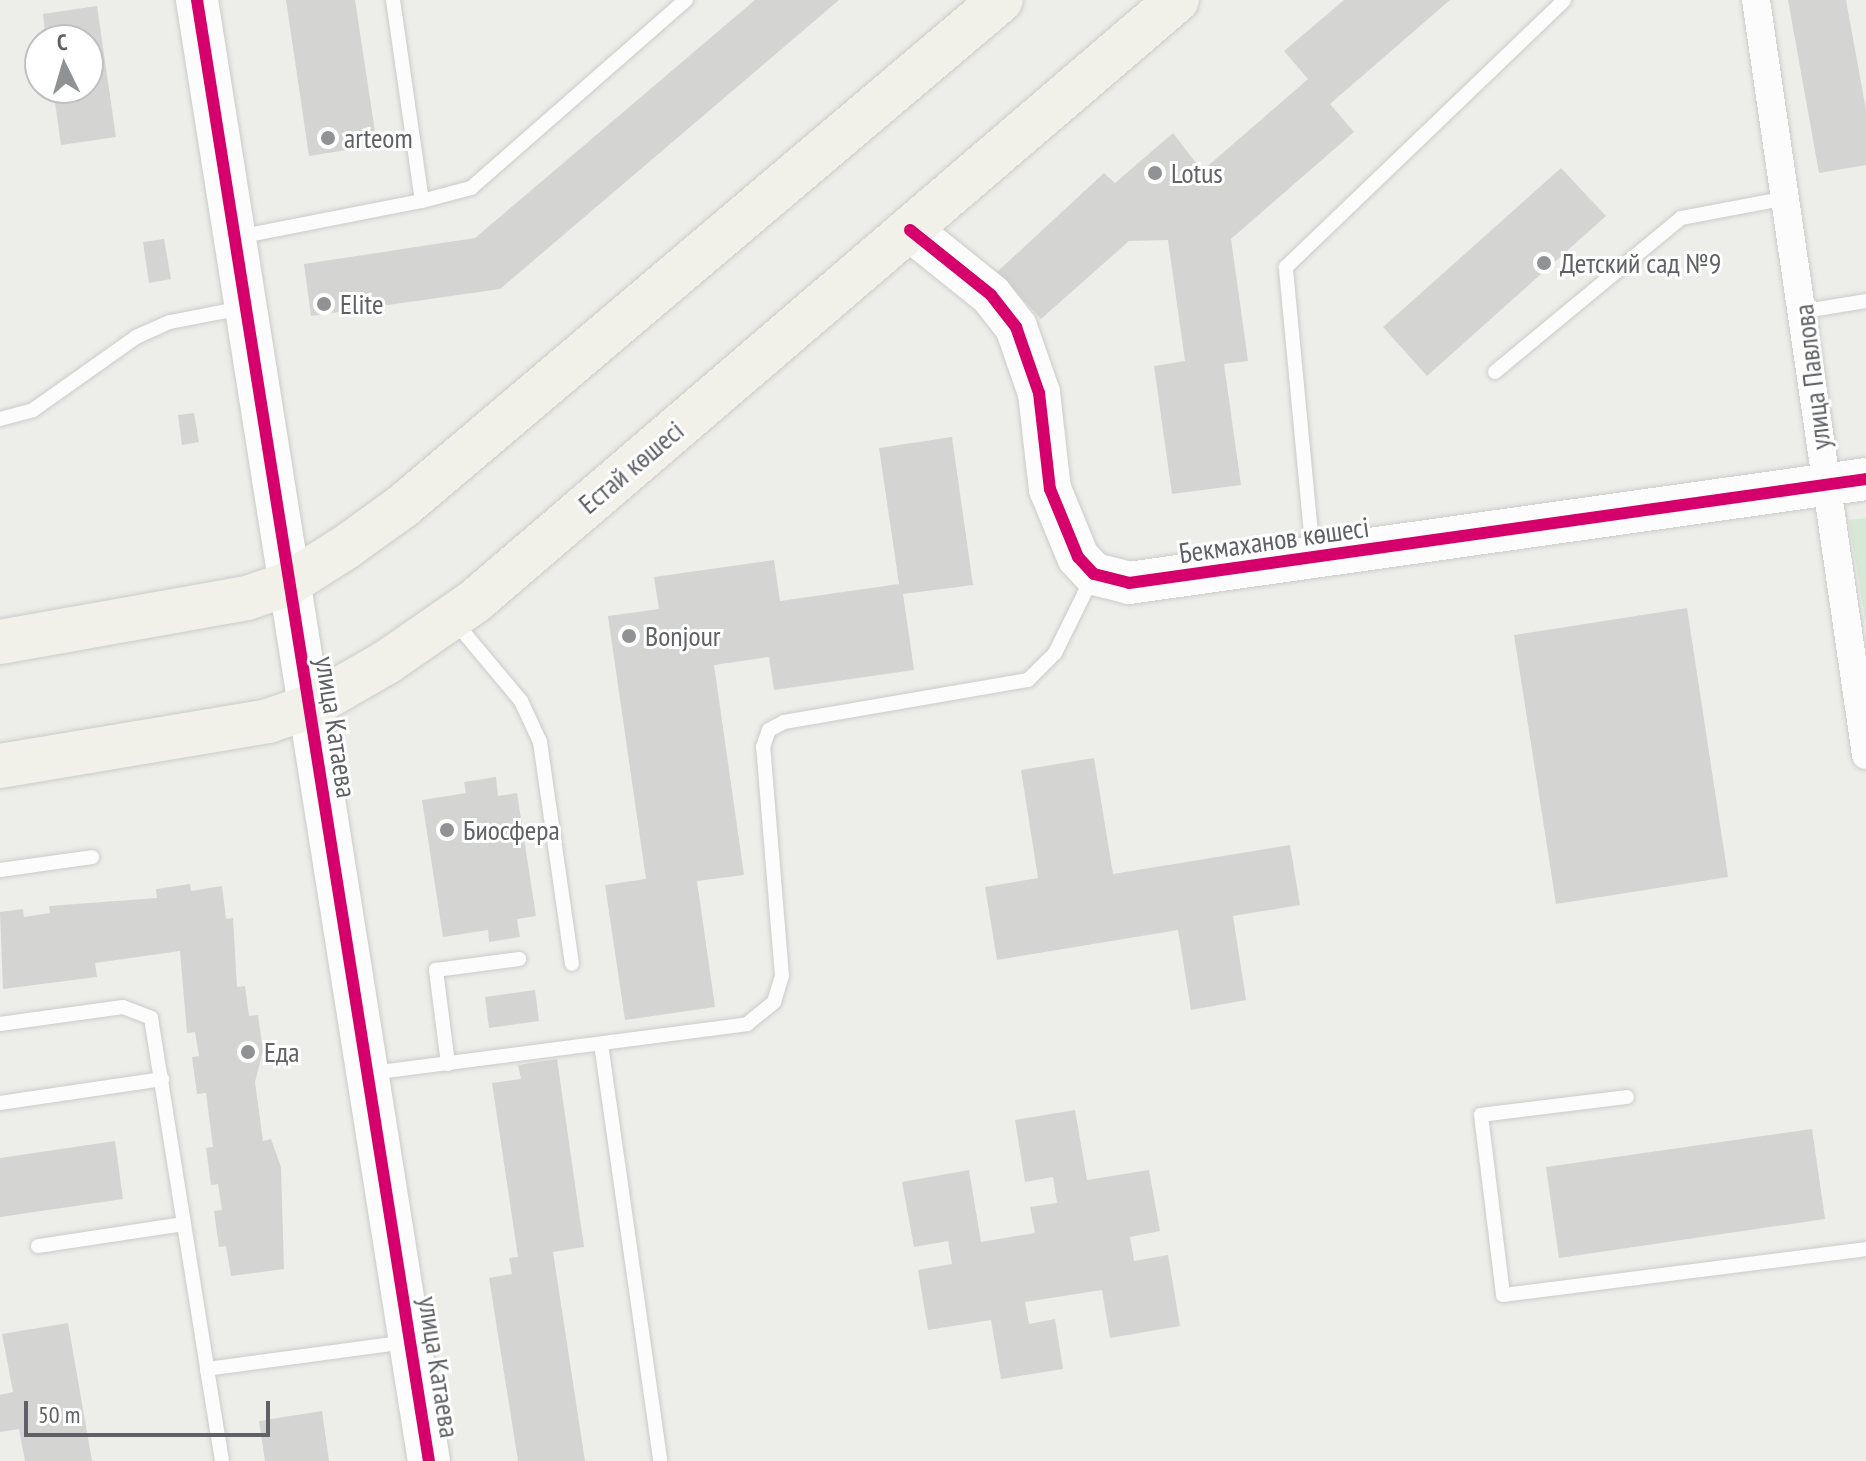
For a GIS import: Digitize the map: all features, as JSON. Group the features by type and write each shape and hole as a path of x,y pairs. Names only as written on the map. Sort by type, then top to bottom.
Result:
{"main road":[{"path":"0,642 207,609 288,584 403,506 1001,0"},
{"name":"Естай көшесі","path":"0,766 226,731 309,707 453,619 1177,0"}],"street":[{"name":"улица Катаева","path":"197,0 232,238 429,1461"},
{"name":"улица Павлова","path":"1756,0 1805,311 1825,485 1866,755"},
{"path":"910,230 991,295 1016,327 1039,393 1050,489 1078,557 1094,574"},
{"name":"Бекмаханов көшесі","path":"1094,574 1129,583 1314,560 1866,479"}],"lane":[{"path":"393,0 422,201"},
{"path":"232,238 422,201 471,188 686,0"},
{"path":"1314,560 1286,267 1564,0"},
{"path":"1495,372 1681,218 1787,198"},
{"path":"1805,311 1866,301"},
{"path":"0,419 33,410 136,337 170,322 244,308"},
{"path":"367,1074 747,1024 774,1002 782,976 763,747 769,730 784,722 1028,680 1055,653 1094,574"},
{"path":"453,619 521,701 540,742 572,964"},
{"path":"0,870 92,857"},
{"path":"448,1064 436,970 519,959"},
{"path":"0,1024 144,1009 155,1028 222,1461"},
{"path":"601,1044 660,1461"},
{"path":"0,1103 162,1079"},
{"path":"1627,1097 1481,1115 1503,1295 1866,1249"},
{"path":"38,1246 183,1224"},
{"path":"207,1369 411,1341"}],"green space":[{"path":"1866,518 1866,626 1849,520"}],"building":[{"path":"286,0 355,0 377,145 309,156"},
{"path":"755,0 839,0 500,289 311,316 304,264 475,238"},
{"path":"1344,0 1450,0 1330,104 1354,132 1231,239 1248,361 1224,364 1241,485 1172,494 1154,366 1185,361 1168,240 1129,241 1041,319 997,272 1104,173 1115,183 1173,133 1202,171 1308,79 1284,51"},
{"path":"1788,0 1846,0 1866,110 1866,165 1819,173"},
{"path":"97,6 100,24 44,24 43,14"},
{"path":"104,54 116,137 61,145 55,104 104,104"},
{"path":"1561,168 1606,216 1427,376 1383,327"},
{"path":"164,239 171,279 149,283 143,242"},
{"path":"194,413 199,442 182,445 178,415"},
{"path":"952,437 973,585 903,594 914,670 774,690 769,657 714,665 744,875 697,881 715,1007 625,1020 605,885 646,879 608,616 659,609 654,577 774,560 780,601 899,584 879,448"},
{"path":"1687,608 1728,877 1556,904 1514,635"},
{"path":"1094,758 1113,874 1290,845 1300,905 1233,916 1246,1000 1191,1010 1178,930 997,960 985,887 1038,878 1021,770"},
{"path":"496,777 498,796 517,793 536,916 517,919 520,937 489,942 488,930 443,937 422,800 466,793 464,782"},
{"path":"190,884 191,891 222,886 226,919 233,918 237,987 245,986 249,1016 258,1015 263,1051 255,1082 263,1141 271,1139 281,1167 284,1269 231,1276 226,1246 219,1247 214,1211 222,1210 218,1184 211,1185 206,1148 213,1147 206,1093 197,1094 192,1057 199,1056 195,1032 187,1033 180,951 95,963 97,977 3,989 0,912 23,909 24,917 50,913 49,906 157,898 156,889"},
{"path":"535,990 539,1021 489,1028 485,997"},
{"path":"557,1059 584,1247 553,1252 585,1461 518,1461 489,1278 512,1274 509,1258 518,1257 492,1083 521,1079 518,1065"},
{"path":"1075,1110 1087,1180 1149,1170 1160,1231 1130,1237 1134,1261 1168,1255 1180,1326 1110,1338 1102,1290 1025,1302 1029,1324 1055,1319 1063,1369 1001,1379 991,1320 928,1330 918,1270 952,1264 948,1241 914,1247 902,1182 969,1170 981,1242 1035,1233 1030,1207 1057,1203 1053,1177 1025,1182 1015,1120"},
{"path":"1812,1129 1825,1219 1559,1258 1546,1167"},
{"path":"115,1141 123,1199 0,1217 0,1158"},
{"path":"68,1323 92,1461 25,1461 19,1429 0,1432 0,1395 13,1392 2,1334"},
{"path":"322,1411 329,1461 265,1461 259,1421"}],"cycle path":[{"path":"197,0 429,1461"},
{"path":"910,230 991,295 1016,327 1039,393 1050,489 1078,557 1094,574 1129,583 1866,479"}],"place":[{"name":"arteom","path":"328,138"},
{"name":"Lotus","path":"1155,173"},
{"name":"Детский сад №9","path":"1544,263"},
{"name":"Elite","path":"324,304"},
{"name":"Bonjour","path":"629,636"},
{"name":"Биосфера","path":"447,830"},
{"name":"Еда","path":"248,1052"}]}
